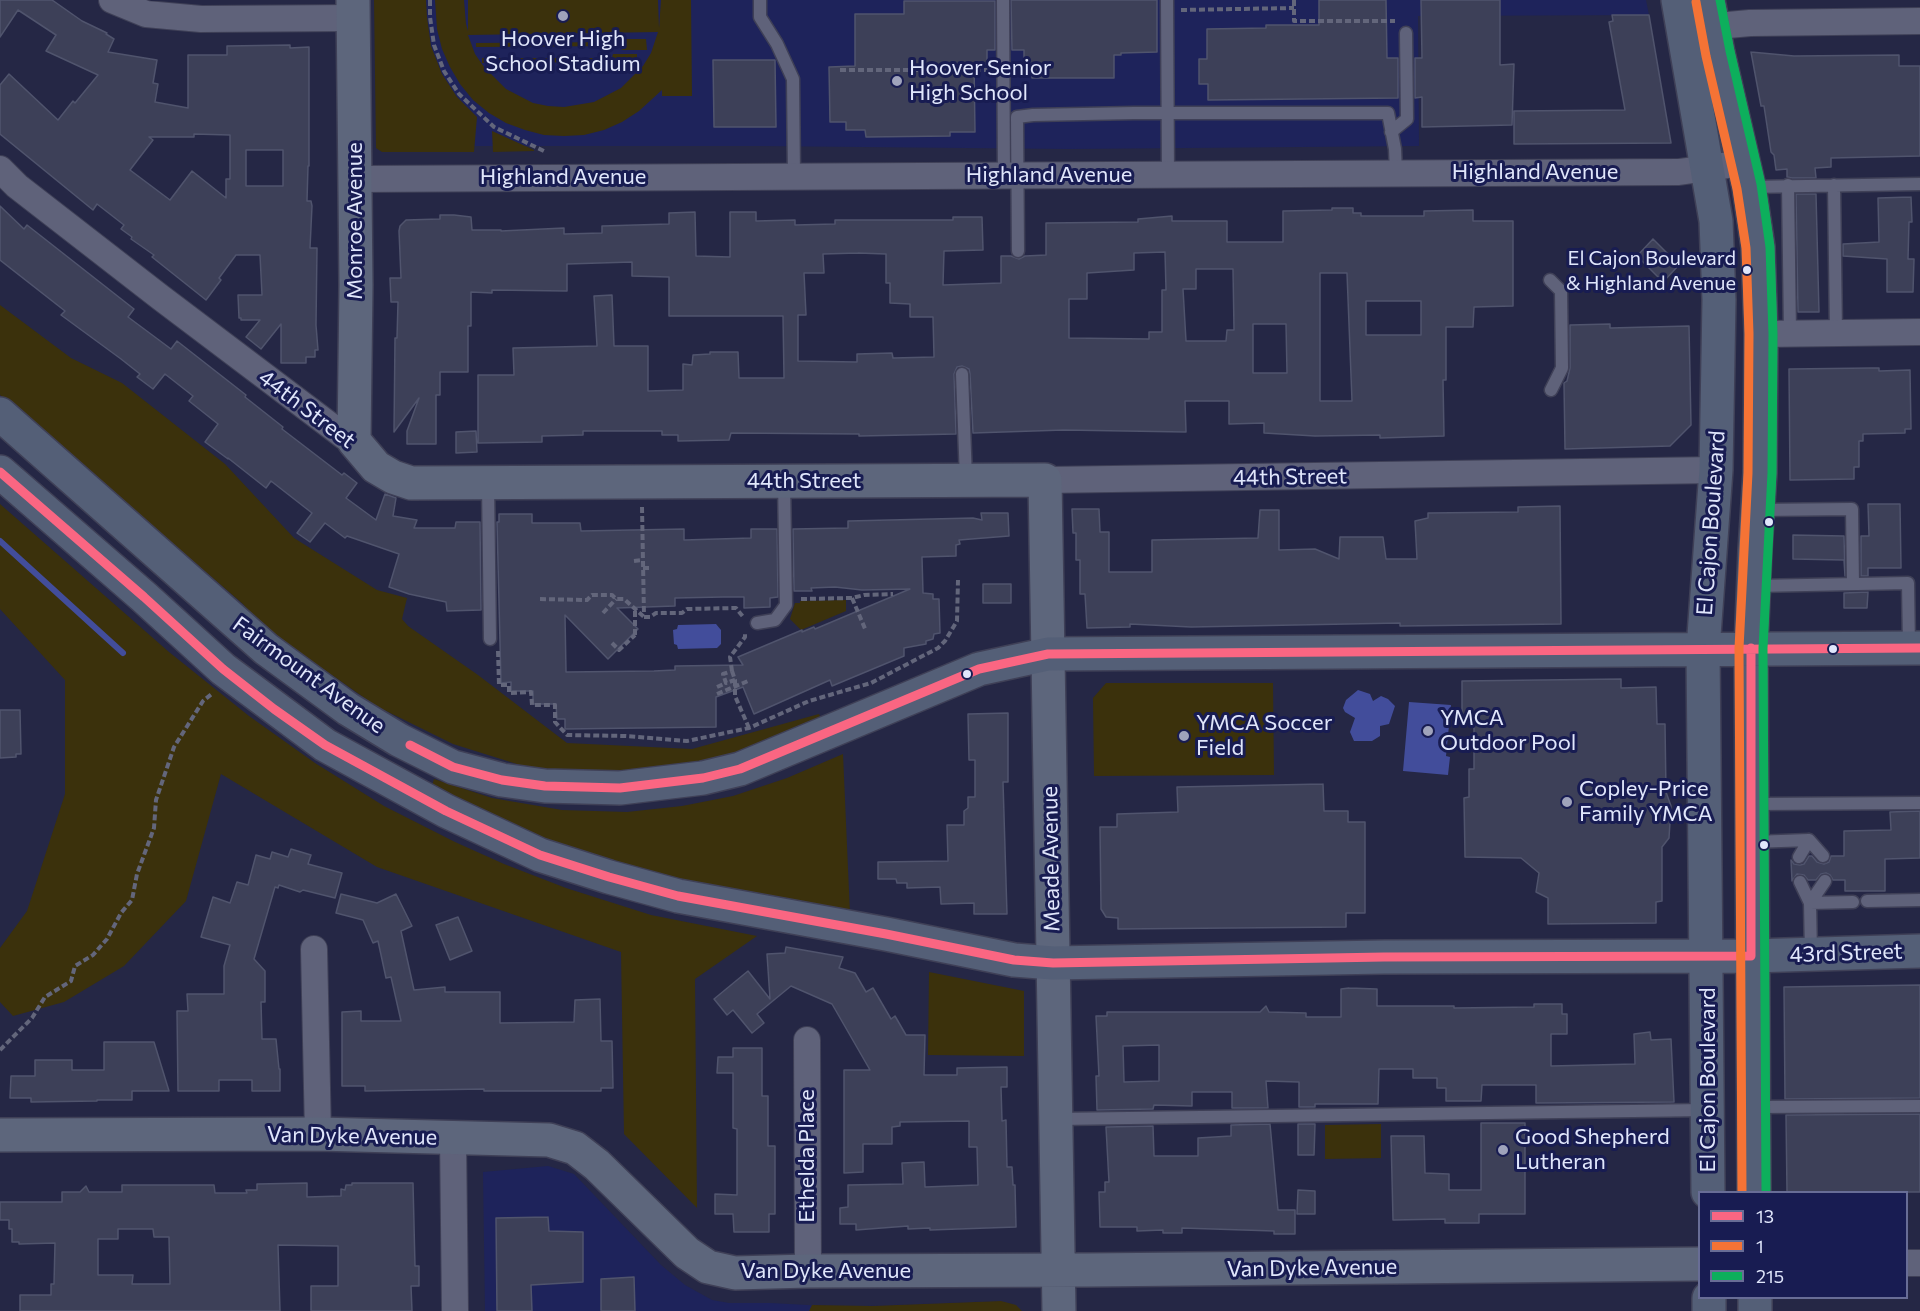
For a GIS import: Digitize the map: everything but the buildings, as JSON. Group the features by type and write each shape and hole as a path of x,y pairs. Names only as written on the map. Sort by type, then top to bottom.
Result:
{"main road":[{"name":"El Cajon Boulevard","path":"1696,14 1707,169 1716,221 1719,288 1716,470 1703,649 1708,1191"},
{"name":"El Cajon Boulevard","path":"1696,14 1746,175 1774,247 1776,334 1760,473 1751,648 1754,1191"},
{"path":"1719,288 1728,311 1743,329 1776,334"},
{"name":"Fairmount Avenue","path":"0,414 266,649 348,710 399,740 453,767 502,780 545,786 620,788 703,778 740,769 979,669 1048,654 1914,648"},
{"path":"1716,470 1736,476 1736,506 1740,518 1757,523"},
{"name":"Fairmount Avenue","path":"0,472 232,676 274,709 325,745 446,811 540,855 678,896 1014,960 1053,963"},
{"name":"43rd Street","path":"1053,963 1384,957 1751,956 1920,951"}],"street":[{"path":"112,0 146,14 201,19 353,9"},
{"name":"Monroe Avenue","path":"353,9 356,363 354,441"},
{"path":"1696,14 1750,23 1920,21"},
{"name":"44th Street","path":"0,169 17,186 160,297 344,436 354,441 376,467 393,477 411,483 1045,480 1716,470"},
{"name":"Highland Avenue","path":"355,178 1679,172 1707,169 1746,175"},
{"path":"1776,334 1920,332"},
{"name":"Meade Avenue","path":"1045,480 1059,1311"},
{"path":"314,949 318,1134"},
{"name":"Ethelda Place","path":"807,1040 808,1271"},
{"name":"Van Dyke Avenue","path":"0,1135 318,1134 549,1140 574,1148 597,1165 687,1253 708,1268 735,1273 1698,1264"},
{"path":"453,1138 454,1311"}],"lane":[{"path":"760,0 760,17 777,44 793,79 794,176"},
{"path":"1003,0 1003,70 1018,251"},
{"path":"1167,5 1168,174"},
{"path":"1391,132 1407,119 1406,33"},
{"path":"1012,175 1017,117 1169,113 1388,113 1395,149 1396,173"},
{"path":"1746,175 1788,185 1920,184"},
{"path":"1774,247 1788,185"},
{"path":"1834,185 1836,333"},
{"path":"1550,280 1561,291 1562,368 1551,390"},
{"path":"962,374 966,480"},
{"path":"751,623 776,620 784,610 786,599 784,481"},
{"path":"488,482 490,639"},
{"path":"1757,523 1852,509 1853,584"},
{"path":"1753,586 1908,583 1914,648"},
{"path":"1752,804 1920,803"},
{"path":"1751,842 1809,840"},
{"path":"1809,840 1823,856"},
{"path":"1799,857 1809,840"},
{"path":"1810,903 1824,881"},
{"path":"1800,882 1810,903 1811,954"},
{"path":"1867,901 1920,900"},
{"path":"1810,903 1853,902"},
{"path":"1753,1107 1920,1106"},
{"path":"1056,1119 1708,1110"}],"path":[{"path":"430,0 434,45 444,71 459,94 494,127 546,152"},
{"path":"1294,0 1294,21 1406,21 1406,33"},
{"path":"1167,5 1294,8"},
{"path":"840,70 1003,70"},
{"path":"642,506 644,617"},
{"path":"633,561 643,561"},
{"path":"643,568 652,568"},
{"path":"498,650 499,685 511,685 509,693 531,692 532,705 556,705 555,722 567,735 626,736 687,741 749,728 809,701 871,683 938,648 957,621 958,580"},
{"path":"786,599 852,598 864,595 893,594"},
{"path":"540,599 587,600 592,596 612,595 616,599 624,599 644,617 650,617 656,613 682,612 687,609 736,608 745,620 751,623"},
{"path":"852,598 866,631"},
{"path":"603,613 616,599"},
{"path":"612,643 619,650 635,637 635,609"},
{"path":"745,630 745,637 730,657 735,680 735,696 749,728"},
{"path":"731,644 739,644"},
{"path":"726,683 723,674 732,671"},
{"path":"0,1050 32,1017 45,998 70,981 75,966 93,955 107,939 121,913 132,900 137,874 154,828 156,800 174,747 203,701 232,676"},
{"path":"717,687 735,680"},
{"path":"717,694 748,681"}],"shaded area":[{"path":"374,0 426,0 431,46 442,74 457,97 477,117 474,152 382,152 376,148"},
{"name":"Hoover Senior High School","path":"375,0 1646,0 1649,15 1418,16 1419,146 1069,149 378,146"},
{"path":"435,0 464,0 468,31 468,0 658,0 659,28 661,0 691,0 692,96 662,96 662,90 639,111 604,130 584,135 544,135 506,123 473,100 450,67 437,29","holes":["658,32 651,53 643,66 621,88 594,102 564,107 548,106 533,103 506,89 484,67 475,54 468,35"]},
{"path":"622,39 646,39 647,50 622,50 621,46 476,47 476,43 621,42"},
{"path":"613,54 637,54 637,66 612,66 612,62 482,63 482,58 612,58"},
{"path":"492,131 534,150 534,151 493,152"},
{"path":"0,305 71,358 122,383 225,464 294,538 377,590 407,598 402,619 408,626 478,675 567,743 692,749 819,714 823,722 740,752 675,769 590,775 520,765 453,744 376,706 262,626 243,604 0,395"},
{"path":"0,504 169,652 249,716 315,763 384,806 455,842 566,888 651,915 757,936 695,979 697,1208 624,1134 621,952 377,867 221,774 186,901 124,966 64,1002 13,1016 0,1002 0,948 27,911 65,794 65,680 0,609"},
{"path":"846,600 846,611 801,630 790,619 795,603 800,603 800,601"},
{"name":"YMCA Soccer Field","path":"1106,683 1273,683 1274,775 1094,776 1093,698"},
{"path":"843,754 850,914 716,890 606,860 528,833 431,789 434,779 492,798 562,810 627,812 682,806 733,796 787,778"},
{"path":"929,972 1024,991 1024,1056 928,1055"},
{"path":"1381,1124 1381,1158 1325,1159 1325,1125"},
{"path":"548,1166 574,1174 661,1265 685,1285 712,1300 729,1303 827,1306 1001,1301 1022,1311 485,1311 483,1172"},
{"path":"1001,1301 1016,1305 1022,1311 809,1311 812,1305 871,1306"}],"water":[{"path":"716,624 721,630 721,644 717,648 678,649 674,644 673,630 677,629 678,625"},
{"path":"1358,690 1370,694 1373,701 1381,696 1395,706 1389,724 1380,726 1380,736 1372,741 1354,741 1350,732 1355,718 1343,708 1346,700"},
{"name":"YMCA Outdoor Pool","path":"1409,702 1451,705 1446,756 1450,757 1448,775 1403,771"}],"waterway":[{"path":"0,541 123,653"}],"transit line":[{"name":"215","path":"1720,0 1761,184 1770,247 1773,334 1772,473 1763,648 1766,1191"},
{"name":"1","path":"1696,2 1737,189 1746,248 1749,334 1748,473 1739,648 1742,1191"},
{"name":"13","path":"0,472 223,669 274,709 325,745 446,811 540,855 678,896 1014,960 1053,963 1384,957 1751,956 1751,648"},
{"name":"13","path":"410,745 453,767 502,780 545,786 620,788 703,778 740,769 979,669 1048,654 1920,648"}],"place":[{"name":"Hoover High School Stadium","path":"563,16"},
{"name":"Hoover Senior High School","path":"897,81"},
{"name":"El Cajon Boulevard & Highland Avenue","path":"1747,270"},
{"name":"YMCA Outdoor Pool","path":"1428,731"},
{"name":"YMCA Soccer Field","path":"1184,736"},
{"name":"Copley-Price Family YMCA","path":"1567,802"},
{"name":"Good Shepherd Lutheran","path":"1503,1150"}]}
